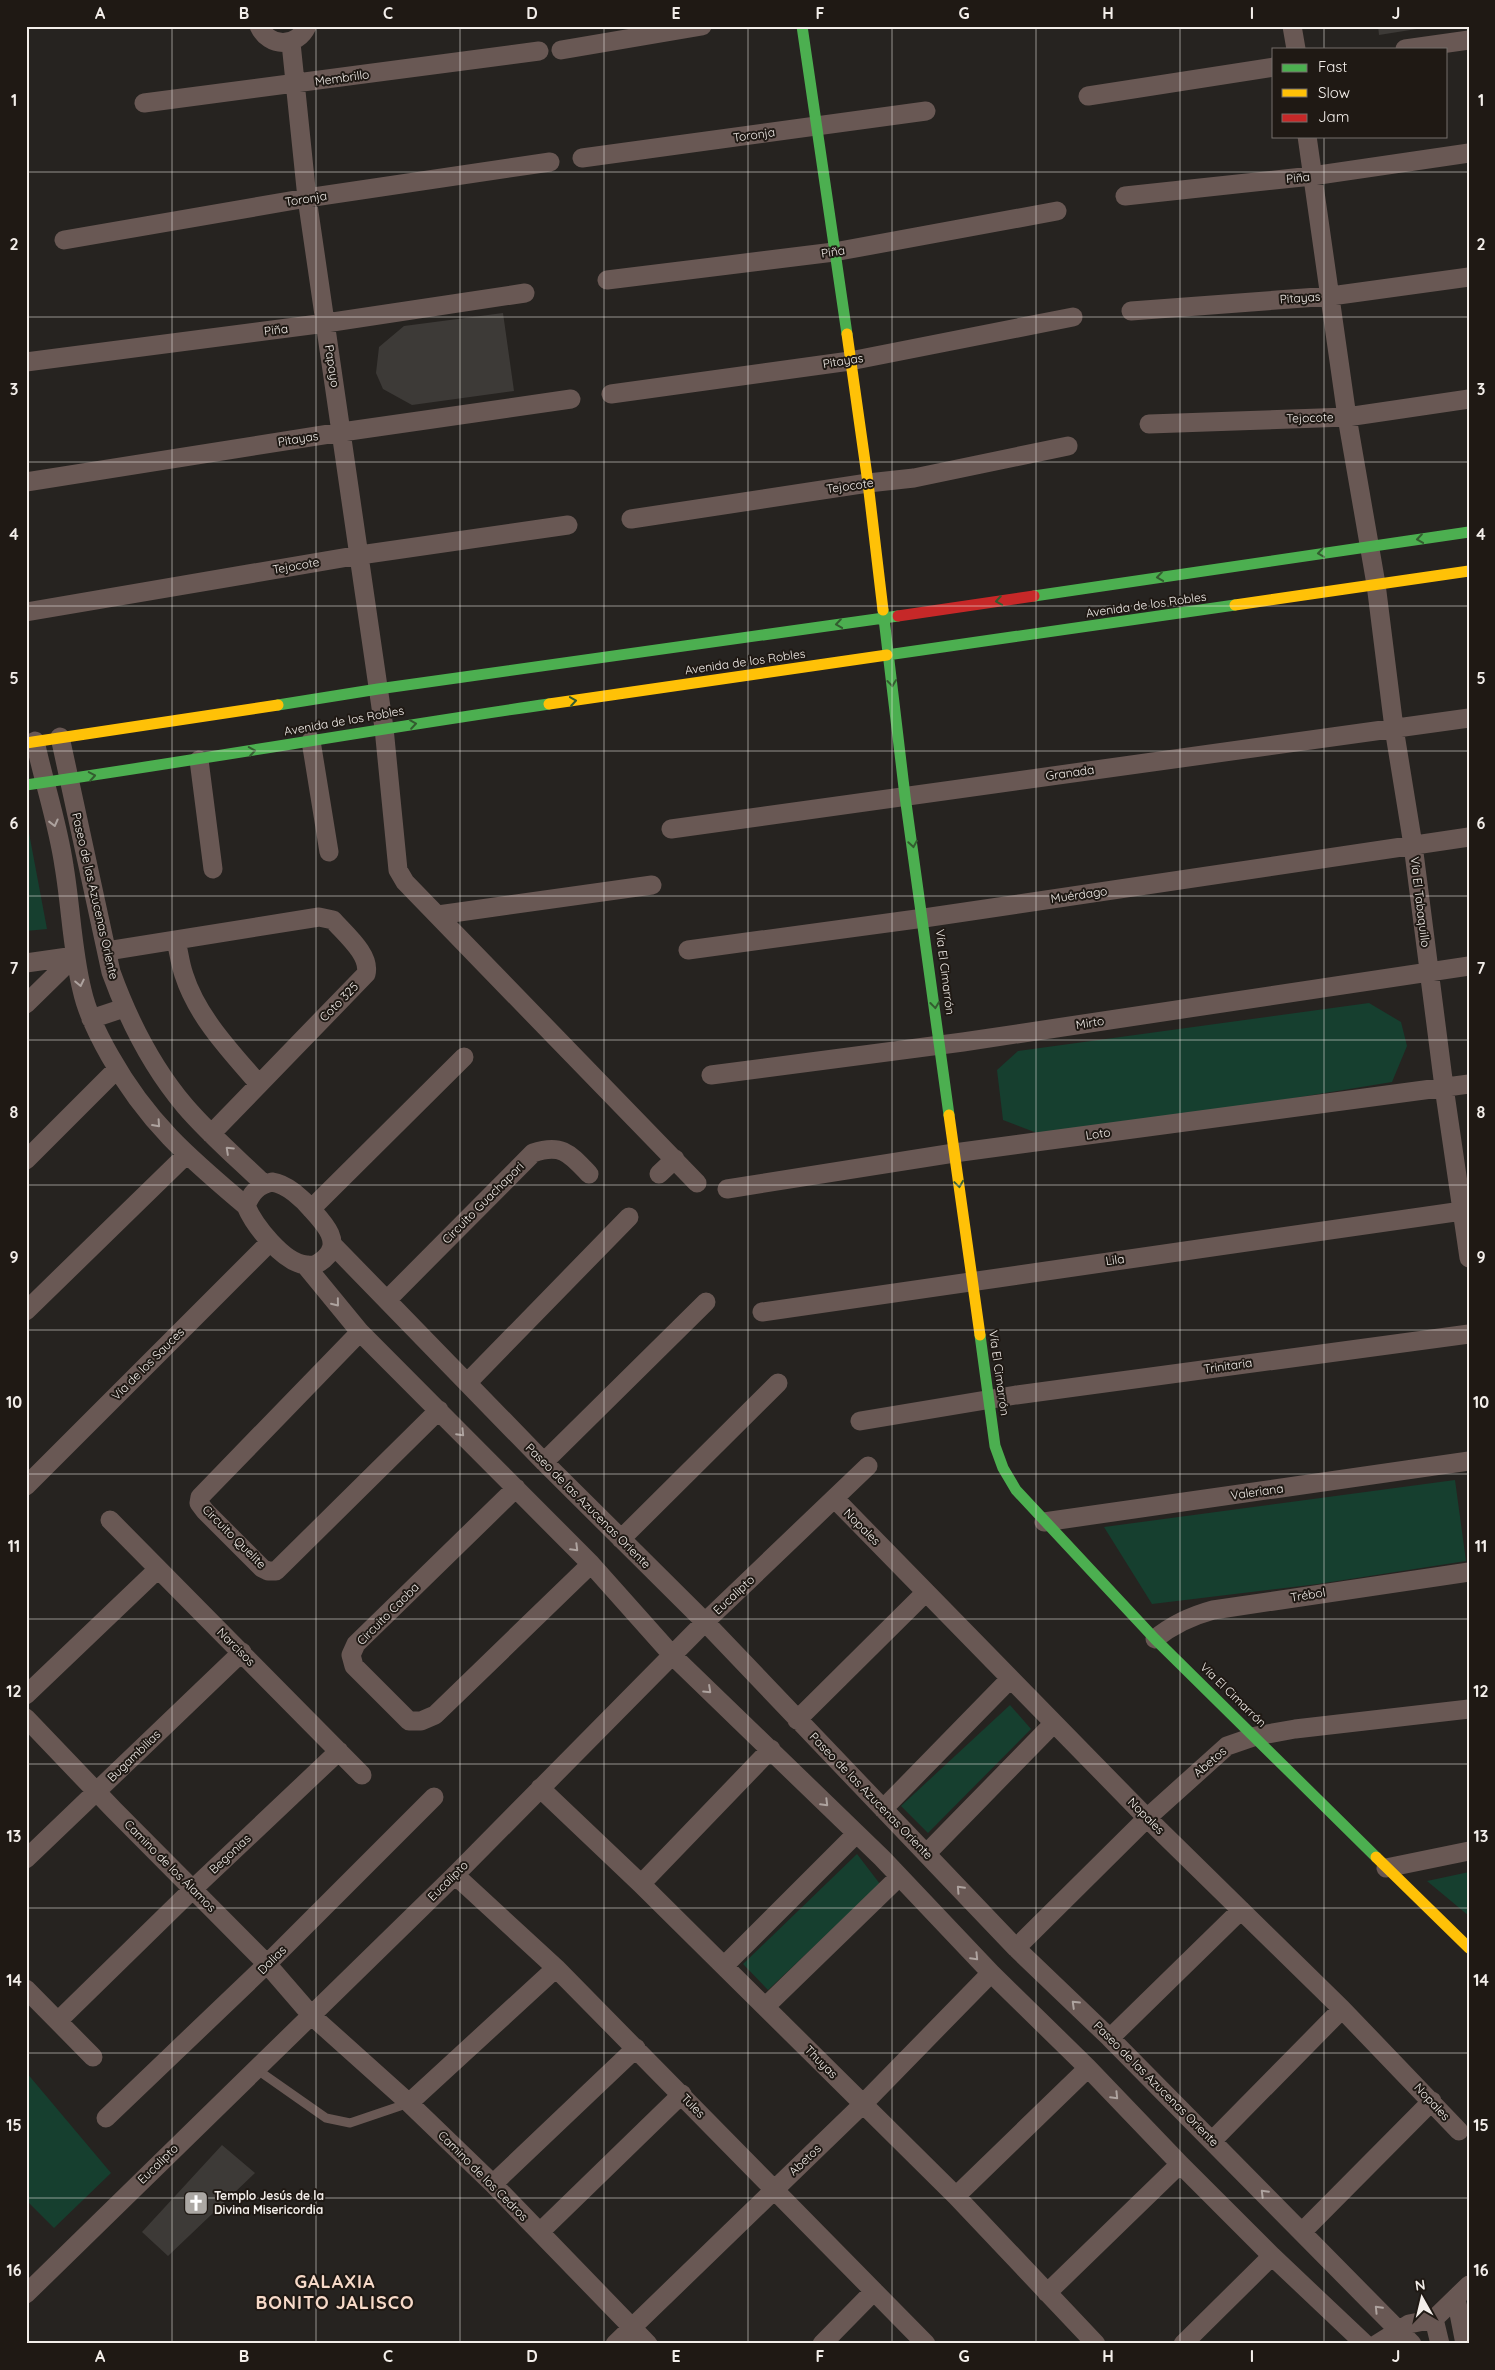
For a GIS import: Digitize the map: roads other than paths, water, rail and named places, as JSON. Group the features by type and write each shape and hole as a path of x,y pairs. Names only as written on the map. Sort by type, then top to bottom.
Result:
{"street":[{"path":"259,26 263,34 276,42 291,43 304,34 307,26"},
{"path":"562,50 702,26"},
{"name":"Vía El Cimarrón","path":"802,26 868,483 906,796 996,1446 1004,1468 1016,1490 1044,1522 1155,1639 1256,1736 1386,1868 1469,1948"},
{"path":"1292,26 1296,48"},
{"path":"1413,48 1469,40"},
{"name":"Papayo","path":"291,43 307,198 384,728 398,870 405,882 697,1183"},
{"name":"Membrillo","path":"144,103 294,85 539,51"},
{"path":"1088,96 1272,67"},
{"name":"Toronja","path":"582,158 926,111"},
{"name":"Vía El Tabaquillo","path":"1307,138 1347,417 1376,584 1394,728 1413,846 1444,1087 1466,1210 1469,1258"},
{"name":"Piña","path":"1126,196 1312,176 1469,153"},
{"name":"Toronja","path":"64,240 307,198 550,162"},
{"name":"Piña","path":"607,280 834,252 1057,211"},
{"name":"Pitayas","path":"1131,311 1331,296 1469,276"},
{"name":"Piña","path":"26,362 326,323 525,293"},
{"name":"Pitayas","path":"611,394 850,361 1073,317"},
{"name":"Pitayas","path":"26,482 342,432 571,399"},
{"name":"Tejocote","path":"1149,424 1347,417 1469,399"},
{"name":"Tejocote","path":"631,520 868,483 914,478 1068,446"},
{"name":"Tejocote","path":"26,612 360,555 568,525"},
{"name":"Avenida de los Robles","path":"31,742 136,728 378,689 1469,532"},
{"name":"Avenida de los Robles","path":"35,784 199,760 384,728 1469,571"},
{"name":"Granada","path":"671,829 1469,718"},
{"name":"Paseo de las Azucenas Oriente","path":"60,737 68,780 108,951 111,972 124,1008 164,1077 184,1104 211,1134 264,1184"},
{"path":"311,741 329,852"},
{"name":"Paseo de las Azucenas Oriente","path":"31,742 35,784 64,864 75,956 82,990 91,1019 117,1069 137,1101 186,1155 246,1206"},
{"path":"199,760 213,869"},
{"name":"Muérdago","path":"688,950 924,918 1469,837"},
{"path":"438,915 652,885"},
{"name":"Coto 325","path":"108,951 319,917 333,920 364,957 367,965 366,974 211,1134"},
{"path":"176,941 184,976 199,1008 258,1084"},
{"path":"26,963 75,956"},
{"path":"26,1004 75,956"},
{"name":"Mirto","path":"711,1075 940,1045 1469,966"},
{"path":"91,1019 124,1008"},
{"path":"311,1209 464,1057"},
{"path":"26,1160 117,1069"},
{"name":"Loto","path":"727,1189 954,1153 1469,1084"},
{"name":"Circuito Guachapori","path":"387,1300 533,1152 547,1148 559,1148 569,1154 589,1174"},
{"path":"26,1311 186,1155"},
{"path":"660,1174 675,1159"},
{"path":"306,1265 318,1264 328,1256 333,1246 329,1230 311,1209 280,1183 264,1184 254,1190 246,1206 257,1228 270,1242 306,1265 360,1332 591,1564 672,1656 856,1834 991,1973 1088,2068 1180,2164 1272,2256 1365,2344"},
{"name":"Lila","path":"762,1312 1466,1210"},
{"path":"467,1383 629,1216"},
{"name":"Vía de los Sauces","path":"26,1486 270,1242"},
{"name":"Paseo de las Azucenas Oriente","path":"333,1246 620,1539 705,1622 1016,1948 1110,2038 1303,2231 1412,2344"},
{"path":"544,1462 706,1302"},
{"name":"Circuito Quelite","path":"360,1332 200,1497 200,1503 204,1511 262,1568 268,1571 276,1570 439,1410"},
{"name":"Trinitaria","path":"860,1421 988,1399 1469,1334"},
{"path":"620,1539 778,1383"},
{"name":"Valeriana","path":"1044,1522 1469,1461"},
{"name":"Eucalipto","path":"26,2294 455,1875 705,1622 835,1500 868,1466"},
{"name":"Circuito Caoba","path":"516,1488 356,1644 351,1655 354,1666 409,1721 421,1721 435,1715 591,1564"},
{"name":"Nopales","path":"835,1500 1147,1818 1342,2009 1432,2101 1458,2131"},
{"name":"Narcisos","path":"110,1520 362,1775"},
{"path":"26,1695 158,1569"},
{"name":"Trébol","path":"1155,1639 1170,1626 1191,1616 1213,1610 1469,1572"},
{"path":"797,1720 926,1592"},
{"name":"Bugambilias","path":"26,1859 242,1652"},
{"path":"883,1809 1010,1679"},
{"name":"Abetos","path":"1016,1948 1147,1818 1228,1746 1256,1736 1295,1729 1469,1708"},
{"name":"Camino de los Álamos","path":"26,1718 268,1964 312,2016"},
{"path":"927,1853 1054,1723"},
{"path":"641,1884 771,1750"},
{"name":"Begonias","path":"58,2021 193,1889 339,1751"},
{"name":"Thuyas","path":"540,1788 641,1884 956,2196 1096,2344"},
{"name":"Dalias","path":"106,2118 268,1964 434,1797"},
{"path":"724,1966 856,1834"},
{"path":"1386,1868 1469,1851"},
{"name":"Tules","path":"455,1875 556,1968 926,2344"},
{"path":"765,2007 899,1877"},
{"path":"1110,2038 1241,1910"},
{"path":"409,2103 556,1968"},
{"name":"Abetos","path":"615,2344 863,2104 991,1973"},
{"path":"26,1989 93,2057"},
{"path":"1212,2140 1342,2009"},
{"name":"Camino de los Cedros","path":"312,2016 409,2103 493,2184 648,2344"},
{"path":"493,2184 636,2048"},
{"path":"956,2196 1088,2068"},
{"path":"540,2232 682,2094"},
{"path":"1303,2231 1432,2101"},
{"path":"1047,2293 1180,2164"},
{"path":"1182,2344 1272,2256"},
{"path":"822,2344 874,2291"},
{"path":"1377,2344 1410,2324 1434,2320 1463,2292"},
{"path":"1463,2292 1465,2344"},
{"path":"1434,2320 1440,2344"}],"lane":[{"path":"256,2069 326,2118 350,2124 409,2103"}],"place":[{"name":"Templo Jesús de la Divina Misericordia","path":"196,2203"}],"district":[{"name":"GALAXIA BONITO JALISCO","path":"335,2292"}]}
